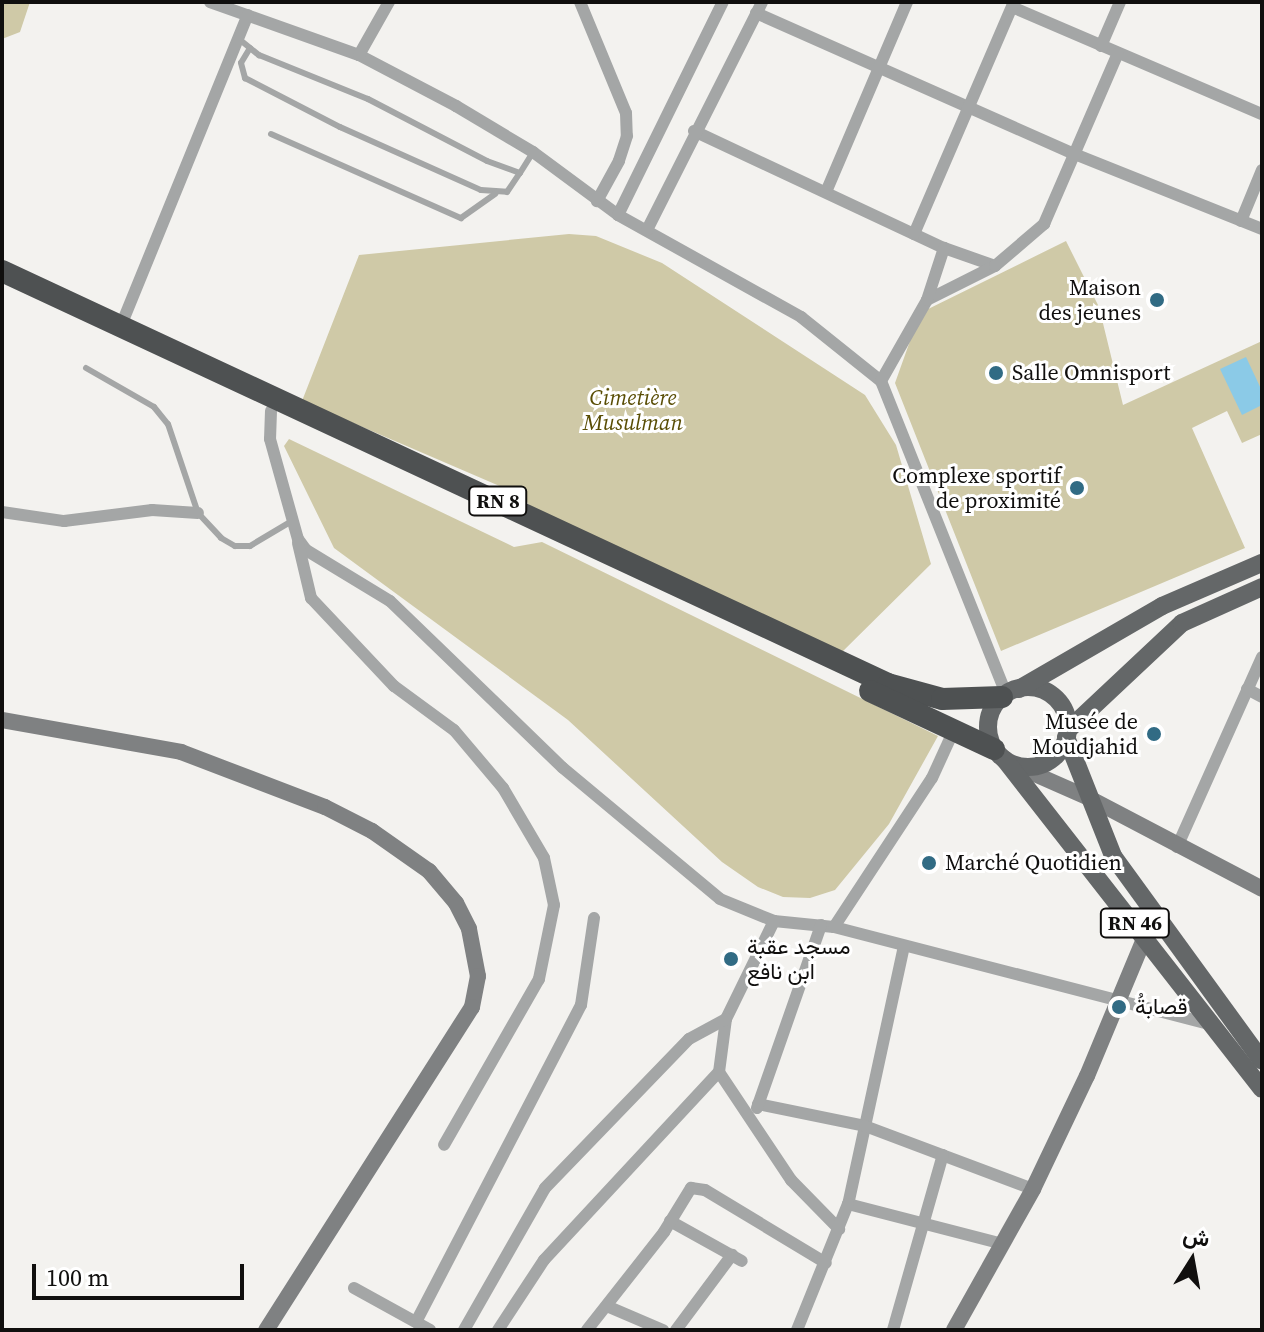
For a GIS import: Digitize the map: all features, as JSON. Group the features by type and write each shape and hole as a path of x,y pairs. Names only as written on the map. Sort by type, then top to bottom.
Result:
{"highway":[{"name":"RN 8","path":"2,271 888,684 942,699 1009,693"},
{"name":"RN 8","path":"2,287 954,730 1004,758"}],"main road":[{"path":"1262,563 1162,606 1009,693 988,724 1004,758 1089,798 1262,889"},
{"path":"1004,758 1040,765 1061,750 1067,734 1170,632 1262,587"},
{"path":"1009,693 1053,697 1067,734"},
{"path":"2,720 181,752 325,807 372,831 429,871 456,903 469,929 478,976 472,1007 266,1330"},
{"name":"RN 46","path":"1067,734 1113,856 1152,931 1212,1025 1262,1089"},
{"name":"RN 46","path":"1004,758 1262,1061"},
{"path":"954,1330 1033,1189 1152,931"}],"street":[{"path":"210,2 359,55 533,152 618,215 801,317 881,381 1009,693"},
{"path":"359,55 389,2"},
{"path":"580,2 626,113 627,136 619,161 597,201"},
{"path":"618,215 723,2"},
{"path":"826,192 907,2"},
{"path":"1101,46 1120,2"},
{"path":"914,234 1013,4 1101,46 1262,114"},
{"path":"647,230 694,131 759,7 878,68 1077,155 1262,229"},
{"path":"120,328 248,15"},
{"path":"927,300 995,266 1044,224 1077,155 1118,53"},
{"path":"694,131 944,248 995,266"},
{"path":"1241,221 1262,170"},
{"path":"881,381 927,300 944,248"},
{"path":"271,411 270,439 311,598 394,686 454,730 503,788 544,858 554,905 539,979 444,1145"},
{"path":"2,512 64,521 152,510 198,513"},
{"path":"298,539 390,601 563,768 720,899 774,921 828,926 1119,1005 1212,1025"},
{"path":"1177,847 1262,657"},
{"path":"1247,689 1262,697"},
{"path":"751,1122 828,926 932,778 954,730"},
{"path":"416,1322 581,1005 594,918"},
{"path":"498,1330 544,1260 719,1072 726,1019 774,921"},
{"path":"797,1330 848,1204 904,946"},
{"path":"464,1330 545,1188 689,1039 726,1019"},
{"path":"719,1072 791,1180 839,1229"},
{"path":"758,1104 865,1126 1033,1189"},
{"path":"893,1330 943,1155"},
{"path":"587,1330 609,1307 670,1221 687,1190 699,1188 826,1263"},
{"path":"848,1204 925,1221 1003,1244"},
{"path":"670,1221 737,1258 676,1330"},
{"path":"354,1288 430,1330"},
{"path":"609,1307 663,1330"}],"lane":[{"path":"238,38 250,48 520,173"},
{"path":"250,48 241,63 245,78 340,127 495,194"},
{"path":"271,134 461,218 495,194 507,192 533,152"},
{"path":"86,368 154,407 168,424 198,513 235,546 250,546 292,521"}],"green space":[{"path":"2,2 30,2 20,32 2,39"},
{"name":"Cimetière Musulman","path":"569,234 596,236 662,263 865,395 896,445 931,564 838,656 538,519 523,496 302,401 359,255"},
{"name":"Complexe sportif de proximité","path":"1066,241 1099,307 1123,405 1262,341 1262,434 1242,443 1227,411 1192,428 1245,548 1001,651 895,383 920,313"},
{"path":"289,439 514,547 542,542 938,736 889,824 835,890 810,898 783,897 758,887 722,862 568,720 334,548 284,446"}],"water":[{"path":"1246,357 1262,391 1262,405 1242,415 1220,369"}],"place":[{"name":"Maison des jeunes","path":"1157,300"},
{"name":"Salle Omnisport","path":"996,373"},
{"name":"Complexe sportif de proximité","path":"1077,488"},
{"name":"Musée de Moudjahid","path":"1154,734"},
{"name":"Marché Quotidien","path":"929,863"},
{"name":"مسجد عقبة ابن نافع","path":"731,959"},
{"name":"قصابةُ","path":"1119,1007"}]}
